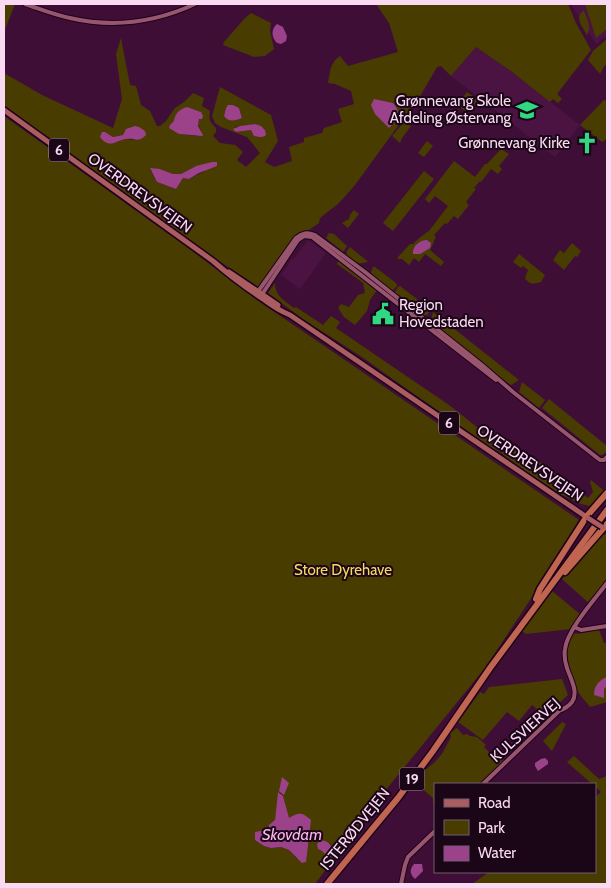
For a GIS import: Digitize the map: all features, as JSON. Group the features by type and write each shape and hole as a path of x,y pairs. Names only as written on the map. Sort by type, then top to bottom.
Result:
{"highway":[{"path":"536,599 540,589 587,517 607,492"},
{"name":"ISTERØDVEJEN","path":"327,884 370,834 433,751 490,668 504,644 607,503"},
{"name":"ISTERØDVEJEN","path":"490,668 607,510"},
{"path":"548,589 554,585 605,527"}],"main road":[{"name":"OVERDREVSVEJEN","path":"4,110 273,306 290,315 587,517 605,527"}],"street":[{"path":"26,4 69,18 102,23 148,20 165,16 195,4"},
{"path":"259,294 298,240 304,236 312,237 600,460 604,460 607,456"},
{"name":"KULSVIERVEJ","path":"484,783 559,711 573,700 574,690 565,654 566,641 607,583"},
{"path":"574,628 581,630 607,626"},
{"path":"401,884 408,857 434,832"}],"shaded area":[{"path":"571,4 607,4 607,35 596,44"},
{"name":"Grønnevang Skole Afdeling Østervang","path":"476,47 512,72 580,125 555,157 451,76"},
{"path":"308,240 326,253 300,289 281,275"}],"green space":[{"path":"4,4 15,4 4,32"},
{"path":"376,4 568,4 591,50 557,94 562,99 558,103 553,99 550,102 476,47 451,76 441,66 437,67 422,93 355,185 339,203 320,218 319,223 309,230 297,234 258,288 4,106 4,73 42,95 113,128 122,99 116,54 121,38 130,85 136,86 141,105 150,111 157,126 166,121 175,108 193,93 204,98 202,106 210,111 210,121 216,128 213,136 220,143 235,145 243,152 237,160 246,167 260,153 247,137 215,123 212,116 220,87 271,115 278,141 265,162 274,167 292,161 289,147 304,142 304,138 322,133 324,128 342,122 338,109 354,104 351,91 328,83 331,68 337,58 340,56 348,66 398,52 389,23","holes":["233,105 239,108 242,118 237,120 226,118 224,116 226,108","192,109 201,112 198,124 201,131 197,136 179,134 170,125","255,124 265,129 264,136 256,137 251,130 236,132 235,127","105,132 113,137 123,135 125,132 135,140 126,139 114,143","196,166 205,171 189,179 183,178 176,189 157,182 150,169 160,169 173,174 181,174"]},
{"path":"585,4 607,4 607,29 596,38"},
{"path":"583,11 589,26 587,35 579,20 580,14"},
{"path":"251,13 271,23 270,31 274,49 265,56 254,57 223,45"},
{"path":"607,39 607,65 605,65 600,74 588,60 593,51"},
{"path":"467,92 478,100 468,113 457,105"},
{"path":"604,100 607,101 607,139 602,142 580,125"},
{"name":"Store Dyrehave","path":"4,116 195,253 254,298 579,520 538,588 485,668 372,807 315,884 4,884","holes":["279,792 283,796 297,859 289,850 281,847 271,848 264,846 255,840 256,832 270,829 275,820"]},
{"path":"404,121 411,126 400,143 392,136"},
{"path":"427,141 433,146 424,157 418,153"},
{"path":"501,149 509,154 499,166 502,169 498,174 491,169 474,188 476,189 466,202 469,205 458,219 454,216 434,235 436,237 430,250 444,262 441,266 425,254 419,262 414,258 409,265 402,259 398,259 410,244 413,244 429,231 448,206 435,196 429,203 425,199 454,161 475,177 485,164"},
{"path":"424,171 434,179 393,231 383,223"},
{"path":"354,210 359,214 348,228 342,223 349,219"},
{"path":"329,233 334,234 347,246 343,252 326,238"},
{"path":"572,243 581,251 564,270 553,260 560,250 564,253"},
{"path":"350,247 368,262 357,264 346,255"},
{"path":"519,254 545,275 541,282 528,282 525,278 528,270 523,266 521,268 513,262"},
{"path":"338,261 377,290 370,300 367,311 355,325 344,317 338,308 341,304 349,307 358,295 365,293 363,283 337,264"},
{"path":"373,267 396,283 397,286 392,291 372,276"},
{"path":"275,283 275,288 279,295 294,308 296,307 323,325 331,316 340,322 336,328 449,405 510,453 515,449 526,458 529,454 588,498 593,492 591,480 603,490 607,487 607,489 593,507 578,503 560,494 365,359 303,319 268,293"},
{"path":"400,286 431,310 427,315 421,315 394,293"},
{"path":"433,312 519,380 511,385 500,377 431,321"},
{"path":"522,382 545,400 539,408 519,392"},
{"path":"549,399 607,446 607,452 600,455 542,408"},
{"path":"602,533 607,535 607,581 590,604 562,579"},
{"path":"552,591 581,615 571,629 526,634 522,631"},
{"path":"599,630 604,643 607,645 607,702 590,707 579,693 573,681 568,667 567,653 570,639 574,633"},
{"path":"562,679 568,695 557,705 554,704 544,715 532,705 519,721 507,712 483,740 458,722 480,692 484,694 489,687"},
{"path":"562,722 566,724 552,751 543,741"},
{"path":"457,728 463,735 467,734 477,737 486,745 484,747 491,754 496,749 505,761 482,783 434,783 434,804 433,798 415,783 424,771 442,754 451,737 450,733"},
{"path":"574,756 599,779 607,776 607,884 472,884 488,873 596,873 596,796 601,792 596,787 596,783 591,783 567,762"}],"water":[{"path":"277,24 283,27 287,36 286,41 281,44 275,41 273,36 274,28"},
{"path":"374,99 393,103 396,107 398,116 389,128 375,114 371,105"},
{"path":"228,105 239,108 242,118 232,120 226,118 224,116"},
{"path":"187,107 201,112 203,116 202,119 199,119 198,126 202,136 179,134 169,128 178,112"},
{"path":"255,124 265,130 266,135 257,137 254,136 251,130 236,132 233,129 240,126"},
{"path":"135,126 145,131 146,135 139,140 127,139 110,144 100,137 102,132 113,137 123,135 126,129"},
{"path":"217,162 217,166 189,179 183,178 176,189 157,182 150,168 160,169 173,174 181,174 196,166"},
{"path":"427,240 431,243 430,248 420,254 413,254 417,244"},
{"path":"607,677 604,698 594,695 597,684"},
{"path":"545,758 548,764 538,771 535,763"},
{"path":"282,777 289,783 284,795 279,791"},
{"name":"Skovdam","path":"278,792 283,796 289,818 300,814 305,815 311,820 306,862 302,863 289,850 281,847 271,848 264,846 255,840 255,832 269,829 269,825 275,820"},
{"path":"321,840 330,845 332,850 331,856 318,849 317,844"},
{"path":"414,864 422,864 423,871 415,879 411,872"}],"place":[{"name":"Grønnevang Skole Afdeling Østervang","path":"527,110"},
{"name":"Grønnevang Kirke","path":"587,143"},
{"name":"Region Hovedstaden","path":"383,314"}]}
